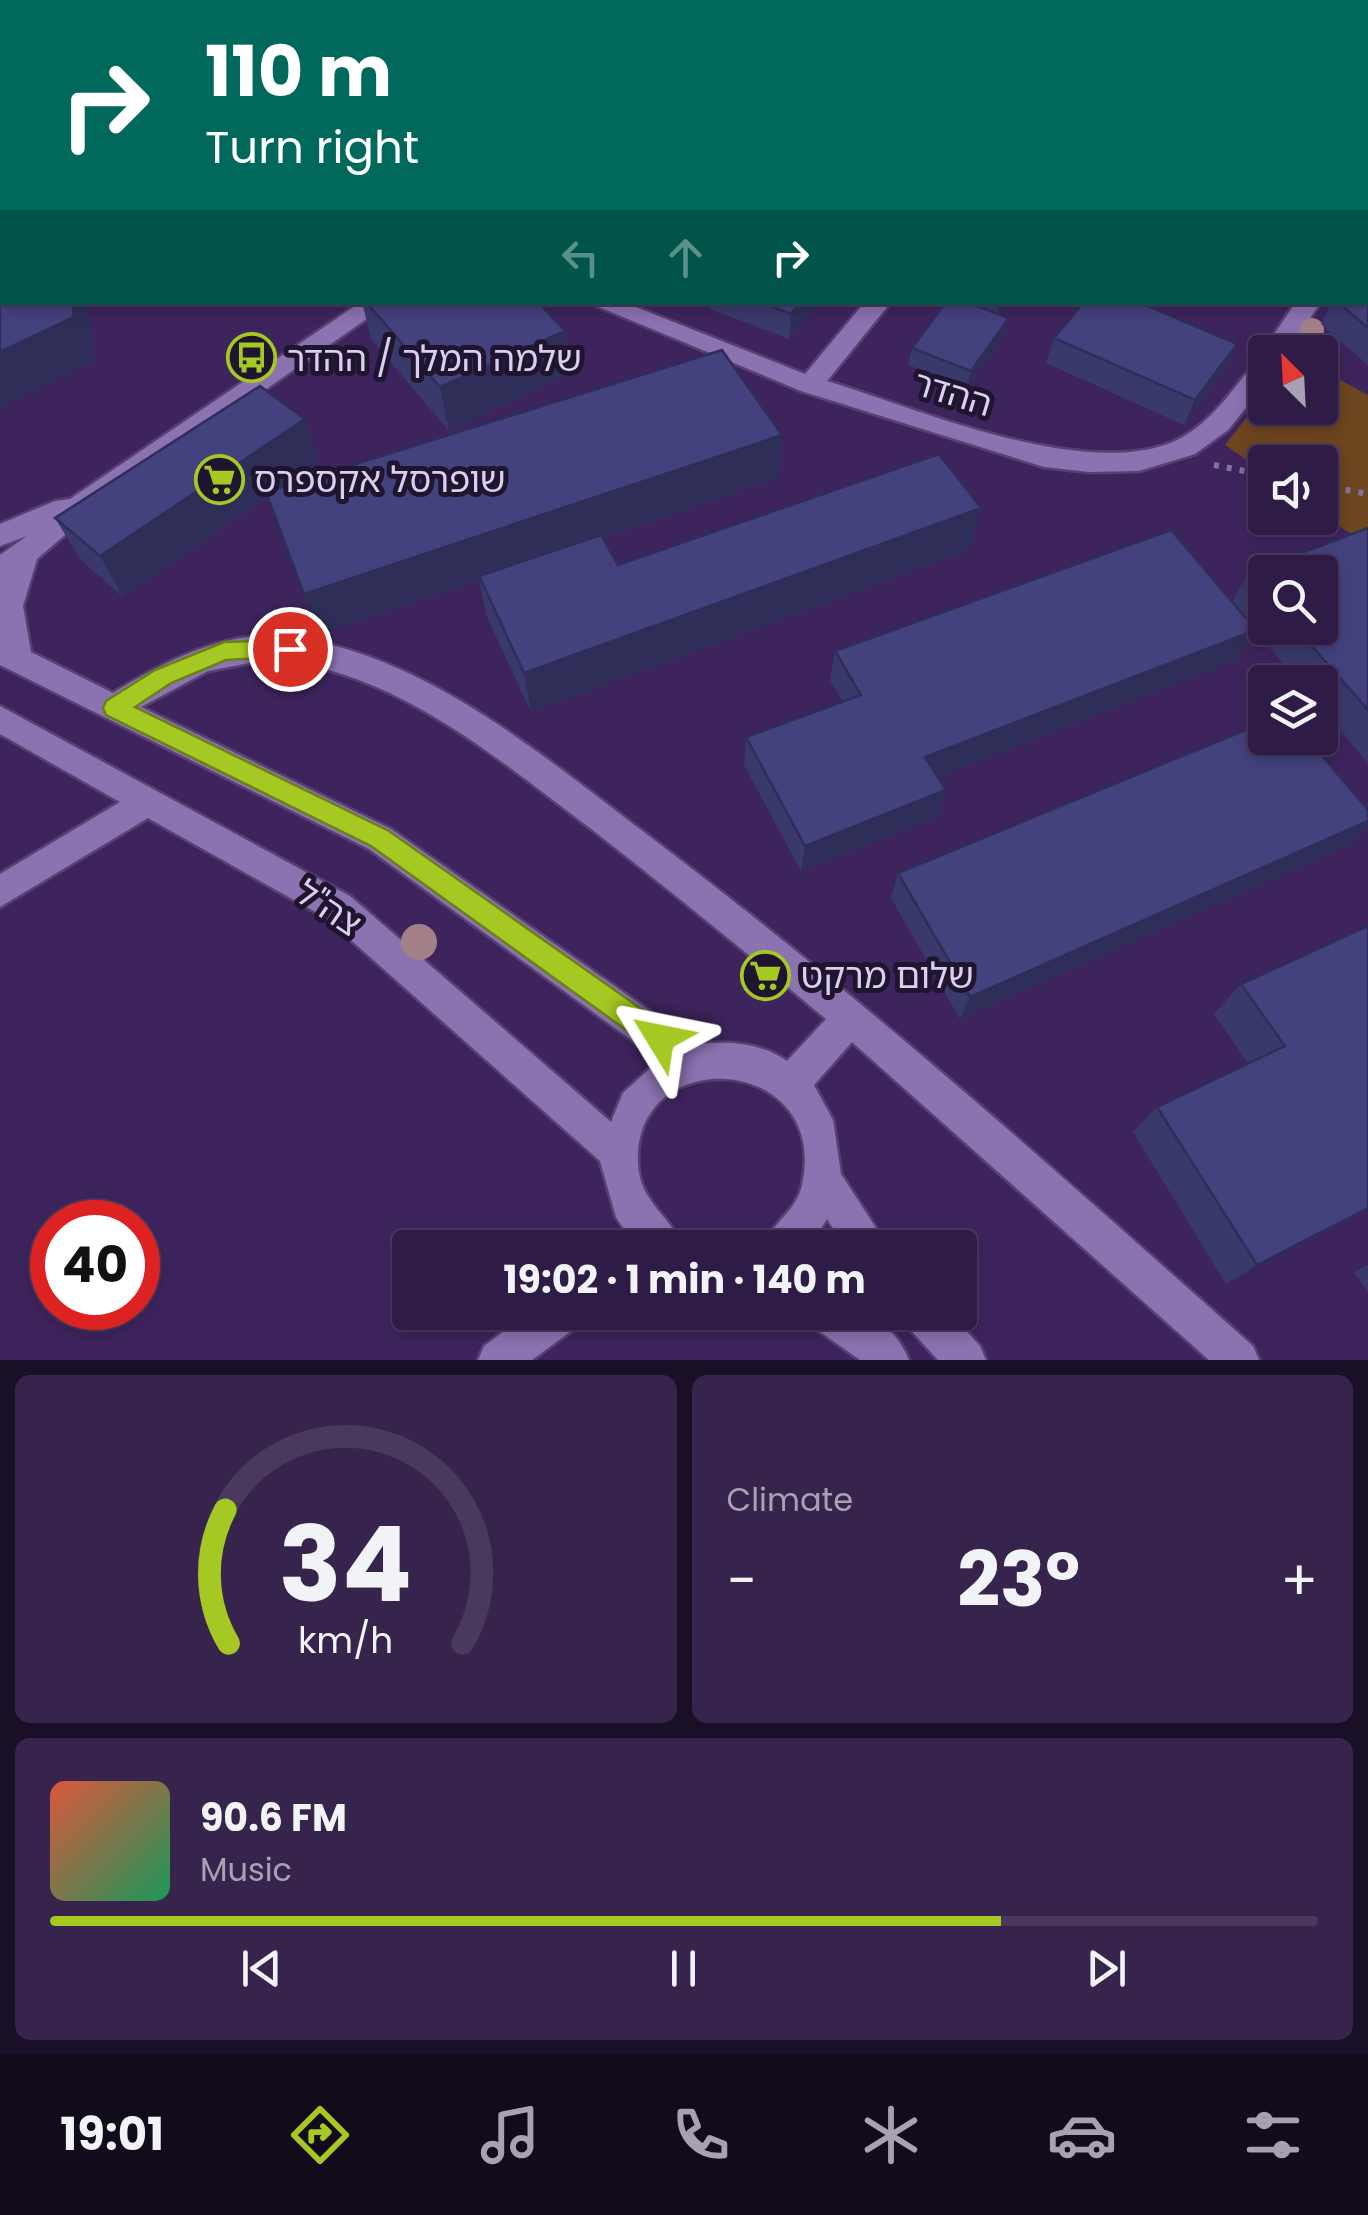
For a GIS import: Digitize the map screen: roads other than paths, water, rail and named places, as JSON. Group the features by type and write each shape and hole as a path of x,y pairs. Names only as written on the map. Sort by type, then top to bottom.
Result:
{"street":[{"path":"0,569 27,552 90,497 376,305"},
{"name":"ההדר","path":"608,305 810,386 1044,458 1139,461 1186,447 1219,424 1248,387"},
{"path":"810,386 877,305"},
{"path":"1286,335 1308,305"},
{"path":"0,536 90,497"},
{"path":"27,552 8,592 9,656 380,838 691,1061"},
{"path":"114,708 163,677 224,651 290,649 372,672 494,738 853,1016 1240,1360"},
{"name":"צה\"ל","path":"0,719 338,907 619,1153"},
{"path":"0,892 148,801"},
{"path":"790,1084 853,1016"},
{"path":"646,1230 636,1218 623,1187 619,1153 627,1122 641,1095 664,1074 691,1061 744,1059 790,1084 812,1111 823,1144 823,1180 814,1210 799,1230"},
{"path":"823,1180 858,1230"},
{"path":"498,1360 539,1330"},
{"path":"853,1330 889,1360"},
{"path":"938,1330 966,1360"}],"place":[{"name":"שלמה המלך / ההדר","path":"252,358"},
{"name":"שופרסל אקספרס","path":"219,479"},
{"name":"שלום מרקט","path":"766,975"}]}
